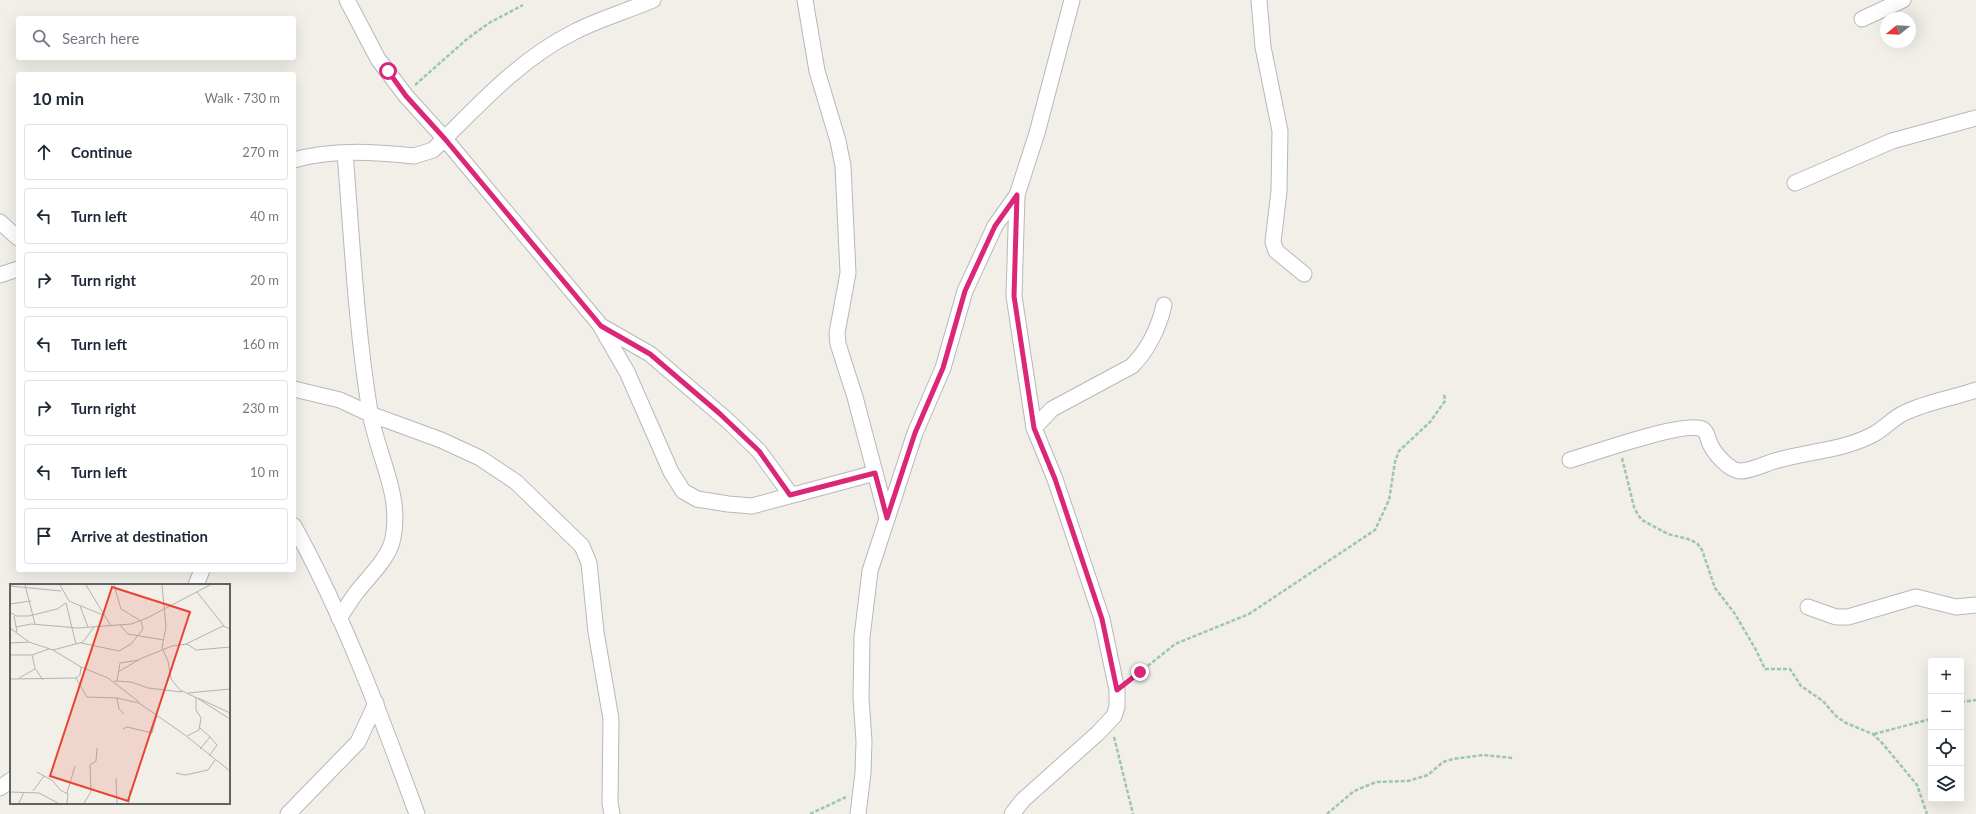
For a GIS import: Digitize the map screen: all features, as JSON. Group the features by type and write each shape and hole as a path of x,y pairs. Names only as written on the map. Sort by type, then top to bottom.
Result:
{"street":[{"path":"347,0 378,59 406,96 445,139 601,326 627,372 671,472 683,491 697,499 752,506 875,473"},
{"path":"296,159 308,156 345,153 414,156 433,150 487,96 529,59 574,32 653,0"},
{"path":"805,0 817,71 838,141 843,166 848,273 837,333 838,344 855,397 887,518"},
{"path":"1012,814 1023,800 1056,769 1087,745 1114,716 1117,706 1117,690 1102,619 1055,479 1034,428 1014,296 1017,195 1037,133 1072,0"},
{"path":"1259,0 1263,47 1280,131 1279,191 1274,242 1276,251 1304,274"},
{"path":"1862,19 1903,0"},
{"path":"1795,183 1892,140 1976,118"},
{"path":"339,618 385,556 393,541 396,520 394,495 370,414 364,366 345,153"},
{"path":"858,814 864,741 861,698 862,637 870,571 915,433 943,368 965,291 995,226 1017,195"},
{"path":"0,222 16,236"},
{"path":"0,275 16,270"},
{"path":"1034,428 1052,409 1132,366 1142,356 1147,348 1161,319 1164,305"},
{"path":"601,326 650,354 723,416 759,451 790,495"},
{"path":"296,389 340,400 370,414 441,440 480,458 516,482 582,546 590,563 596,632 610,719 610,804 612,814"},
{"path":"1570,460 1654,435 1682,428 1696,427 1705,432 1714,450 1733,469 1739,471 1750,470 1777,460 1833,449 1856,441 1875,434 1904,413 1976,390"},
{"path":"296,530 310,554 376,703 417,814"},
{"path":"196,584 201,572"},
{"path":"1808,607 1836,617 1848,617 1916,597 1956,607 1976,605"},
{"path":"290,813 358,742 376,703"},
{"path":"0,788 10,781"}],"path":[{"path":"406,96 416,83 468,39 489,23 523,5"},
{"path":"1117,690 1175,644 1249,614 1375,530 1389,500 1395,462 1400,451 1430,422 1445,401 1444,393"},
{"path":"1618,446 1638,515 1642,520 1668,534 1697,543 1702,550 1715,588 1735,614 1765,669 1790,669 1801,686 1823,701 1836,716 1846,723 1874,734 1917,785 1927,814"},
{"path":"1964,702 1976,700"},
{"path":"1110,720 1121,772 1133,814"},
{"path":"1874,734 1928,720"},
{"path":"1327,814 1354,791 1376,782 1408,782 1428,775 1443,762 1453,759 1483,755 1513,758"},
{"path":"810,814 861,790"}],"route":[{"path":"388,71 406,96 445,139 601,326 650,354 728,421 759,451 790,495 875,473 887,518 903,474 915,433 943,368 956,318 965,291 995,226 1017,195 1014,296 1034,428 1055,479 1102,619 1117,690 1140,672"}]}
